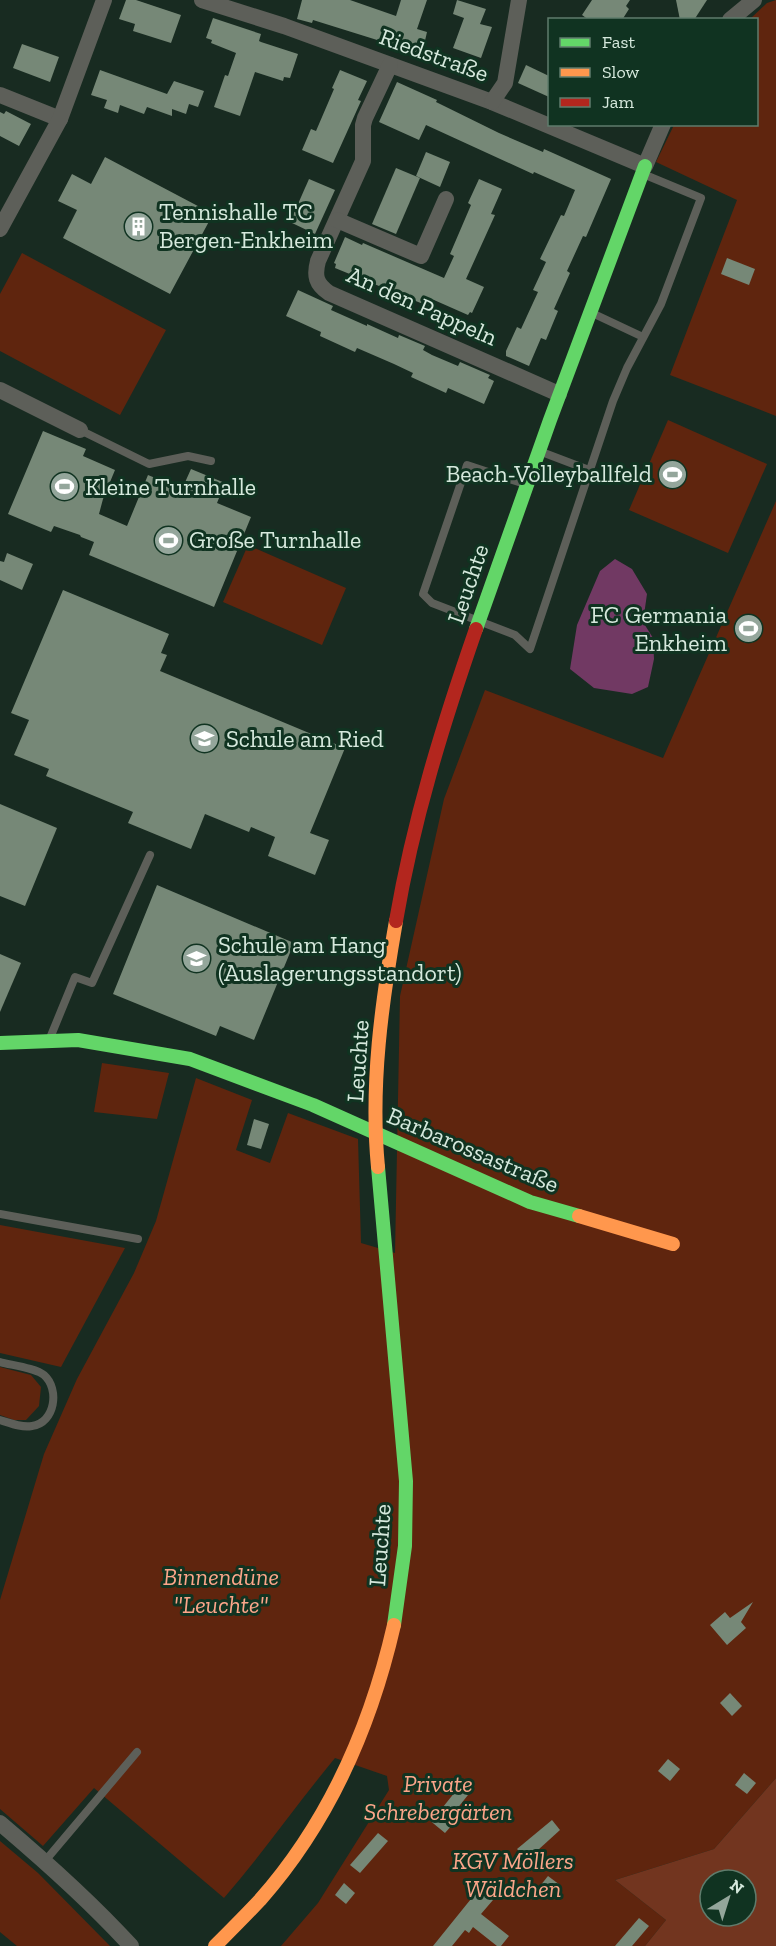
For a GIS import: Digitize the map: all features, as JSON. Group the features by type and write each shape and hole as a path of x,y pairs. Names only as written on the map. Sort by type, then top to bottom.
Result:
{"street":[{"path":"0,230 60,119 104,0"},
{"name":"Riedstraße","path":"202,0 284,26 492,102 644,170"},
{"path":"492,102 506,83 519,0"},
{"path":"732,18 754,0"},
{"name":"An den Pappeln","path":"390,64 364,118 363,161 315,271 315,277 323,288 559,394"},
{"path":"0,94 60,119"},
{"path":"644,170 662,126"},
{"name":"Leuchte","path":"215,1946 282,1874 334,1793 350,1761 376,1695 396,1623 406,1532 406,1486 402,1415 383,1237 376,1134 381,1040 389,965 405,873 424,795 479,621 538,451 644,170"},
{"path":"337,220 421,256 446,199"},
{"path":"0,390 80,430"},
{"name":"Barbarossastraße","path":"0,1043 78,1040 190,1059 313,1105 530,1202 674,1244"},
{"path":"0,1823 45,1861 131,1946"}],"lane":[{"path":"526,484 467,465 423,594 432,603 515,635 530,649 616,394 661,304 701,198 644,170"},
{"path":"590,311 643,337"},
{"path":"80,430 148,464 188,456 211,461"},
{"path":"538,451 589,470"},
{"path":"49,1041 75,977 92,983 150,855"},
{"path":"0,1214 138,1239"},
{"path":"0,1362 43,1373 55,1394 51,1409 45,1419 33,1427 0,1420"},
{"path":"45,1861 137,1752"}],"green space":[{"path":"776,0 776,416 670,375 737,200 656,162 674,126 758,126 758,18 751,18 767,3"},
{"path":"22,253 166,330 120,415 0,351 0,294"},
{"path":"668,420 767,464 728,553 629,510"},
{"path":"776,501 776,1778 714,1849 615,1880 666,1920 645,1946 281,1946 318,1903 389,1790 387,1776 335,1758 224,1898 94,1788 43,1846 0,1809 0,1600 44,1454 77,1379 134,1273 156,1221 196,1078 252,1100 236,1150 270,1163 288,1113 358,1139 361,1243 395,1253 400,996 444,799 485,690 663,758"},
{"path":"248,545 346,588 322,645 223,602"},
{"path":"102,1063 169,1073 157,1119 94,1112"},
{"path":"0,1225 125,1248 61,1367 0,1353"},
{"path":"0,1367 31,1375 41,1387 39,1406 26,1420 14,1420 0,1415"},
{"path":"0,1841 38,1873 110,1946 17,1946 0,1932"}],"shaded area":[{"path":"615,559 632,569 647,594 643,622 653,638 654,659 648,687 632,694 594,688 570,669 577,625 600,571"},
{"path":"776,1778 776,1946 645,1946 666,1920 615,1880 714,1849"}],"building":[{"path":"126,0 136,0 181,15 171,43 133,31 135,24 119,19"},
{"path":"302,0 350,0 396,16 401,0 427,0 417,29 427,32 422,54 313,20 312,23 297,19"},
{"path":"457,0 486,9 480,24 492,27 481,58 453,48 464,18 453,14"},
{"path":"592,0 630,0 626,6 629,9 623,18 586,18 582,15"},
{"path":"676,0 707,0 695,18 680,18"},
{"path":"213,18 261,34 259,41 298,54 290,78 284,77 283,81 255,72 240,116 214,107 225,75 228,76 236,53 211,43 212,40 206,38"},
{"path":"22,44 59,57 50,82 13,68"},
{"path":"526,65 548,76 548,97 518,83"},
{"path":"100,70 167,94 174,81 204,91 198,107 189,104 186,114 172,109 172,116 147,107 144,114 120,105 118,113 104,108 107,100 91,95"},
{"path":"340,70 367,81 358,100 361,101 333,163 302,150 311,129 316,131"},
{"path":"397,82 499,133 543,152 544,149 611,179 586,237 583,236 567,271 570,273 554,309 558,311 546,340 541,338 529,366 506,356 506,351 517,327 521,329 538,292 533,290 546,262 540,259 561,215 564,216 575,190 534,172 533,174 426,125 419,140 379,122"},
{"path":"6,111 31,124 19,146 0,136 0,112 4,114"},
{"path":"426,152 450,162 440,187 416,176"},
{"name":"Tennishalle TC Bergen-Enkheim","path":"105,157 213,214 170,294 63,238 77,210 58,201 72,174 91,184"},
{"path":"396,168 420,178 396,234 372,224"},
{"path":"309,179 335,190 315,234 290,222"},
{"path":"479,179 502,189 491,214 495,215 466,279 484,287 472,313 468,315 434,300 428,306 335,268 334,263 345,237 444,278 454,256 450,254 471,205 468,203"},
{"path":"727,258 755,269 749,285 721,274"},
{"path":"298,290 333,306 331,310 367,326 367,324 398,338 399,335 425,346 423,350 432,355 458,366 460,362 490,375 488,378 494,381 484,404 448,388 446,393 411,377 413,373 357,348 355,352 320,336 321,332 286,316"},
{"name":"Große Turnhalle","path":"43,431 86,449 83,456 115,470 99,514 127,526 148,475 182,489 191,469 225,483 217,503 251,517 214,607 89,555 94,542 80,535 54,526 51,532 8,514"},
{"path":"7,553 33,564 22,590 0,580 0,561 4,562"},
{"path":"63,590 169,634 161,653 167,655 160,671 345,748 310,833 329,840 315,875 268,856 275,837 251,827 249,832 205,814 191,849 128,823 133,812 46,776 49,769 14,755 29,720 11,713"},
{"path":"0,804 57,828 25,906 0,896"},
{"path":"157,885 294,943 254,1040 220,1026 216,1036 113,994"},
{"path":"0,954 21,963 0,1012"},
{"path":"254,1119 269,1124 261,1149 247,1145"},
{"path":"753,1602 741,1622 746,1628 727,1645 710,1625 725,1612 730,1618"},
{"path":"730,1693 742,1706 732,1716 720,1703"},
{"path":"668,1759 680,1769 670,1781 658,1771"},
{"path":"744,1773 756,1783 747,1794 735,1785"},
{"path":"459,1787 468,1795 448,1820 453,1824 445,1833 428,1819 436,1809 439,1812"},
{"path":"552,1820 560,1830 527,1860 517,1849"},
{"path":"378,1833 388,1841 360,1873 350,1865"},
{"path":"548,1876 560,1885 551,1895 540,1886"},
{"path":"344,1883 355,1893 346,1904 335,1895"},
{"path":"479,1889 493,1900 481,1914 509,1936 501,1946 497,1946 473,1927 469,1933 465,1930 452,1946 433,1946"},
{"path":"639,1918 649,1926 632,1946 615,1946"}],"traffic: fast":[{"path":"476,629 550,420 645,166"},
{"path":"0,1043 78,1040 190,1059 313,1105 530,1202 579,1216"},
{"path":"378,1167 406,1481 405,1546 394,1625"}],"traffic: slow":[{"path":"378,1167 376,1074 386,982 396,921"},
{"path":"579,1216 673,1244"},
{"path":"215,1946 260,1900 285,1870 327,1805 360,1735 394,1625"}],"traffic: jam":[{"path":"396,921 411,847 430,773 476,629"}],"place":[{"name":"Tennishalle TC Bergen-Enkheim","path":"138,226"},
{"name":"Beach-Volleyballfeld","path":"673,474"},
{"name":"Kleine Turnhalle","path":"64,487"},
{"name":"Große Turnhalle","path":"168,540"},
{"name":"FC Germania Enkheim","path":"748,629"},
{"name":"Schule am Ried","path":"205,739"},
{"name":"Schule am Hang (Auslagerungsstandort)","path":"197,959"}],"park label":[{"name":"Binnendüne \"Leuchte\"","path":"221,1591"},
{"name":"Private Schrebergärten","path":"438,1798"},
{"name":"KGV Möllers Wäldchen","path":"513,1875"}]}
